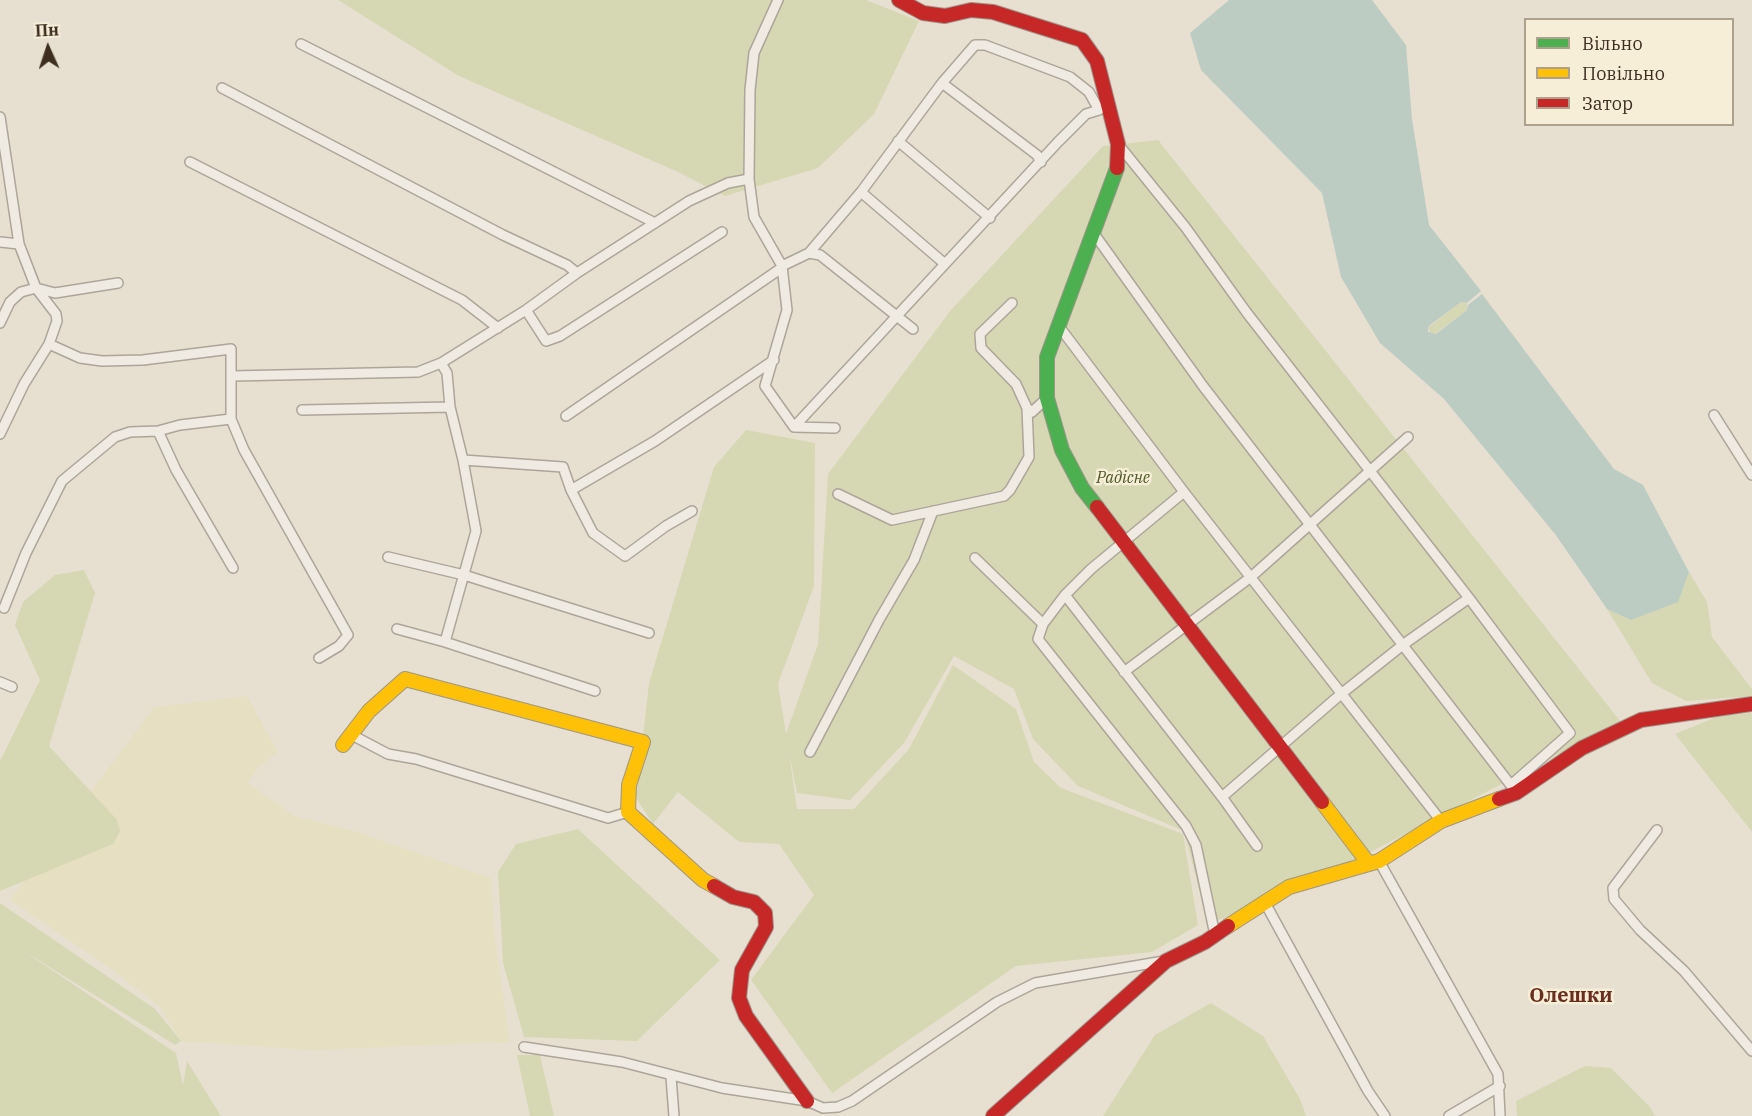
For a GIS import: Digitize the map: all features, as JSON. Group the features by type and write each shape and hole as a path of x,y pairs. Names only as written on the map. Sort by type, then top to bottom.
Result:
{"street":[{"path":"778,0 754,53 750,90 750,179 754,217 781,267 787,310 765,386 794,427"},
{"path":"899,0 923,13 945,16 971,10 993,12 1082,40 1097,61 1103,106 1118,144 1186,228 1247,313 1469,598 1570,734 1513,789"},
{"path":"301,44 655,223"},
{"path":"566,416 781,267 808,253 861,192 942,83 975,45 985,45 1070,77 1103,106"},
{"path":"942,83 1037,155 1041,162"},
{"path":"222,88 503,235 567,264 578,273"},
{"path":"794,427 1086,114 1103,106"},
{"path":"0,117 19,244 36,288 56,314 49,344 24,384 0,434"},
{"path":"898,141 990,219"},
{"path":"1118,144 1118,173 1047,357 1047,398 1062,450 1082,488 1281,747 1374,863 1498,1074 1500,1116"},
{"path":"190,162 462,300 498,328"},
{"path":"232,376 418,372 441,363 498,328 689,201 728,183 750,179"},
{"path":"861,192 945,264"},
{"path":"0,195 10,196"},
{"path":"526,310 546,341 560,336 722,232"},
{"path":"1095,235 1203,386 1354,585 1404,644 1513,789"},
{"path":"0,242 19,244"},
{"path":"808,253 820,255 913,329"},
{"path":"0,323 10,302 21,292 36,288 55,294 118,283"},
{"path":"1012,303 980,334 981,348 1016,384 1032,412 1047,398"},
{"path":"1058,325 1184,492 1441,821"},
{"path":"49,344 80,358 102,361 143,360 231,349 231,419 244,450 348,634 339,646 319,657"},
{"path":"571,490 655,441 774,360"},
{"path":"441,363 447,373 450,407 463,460 476,531 445,642"},
{"path":"302,410 450,407"},
{"path":"838,494 891,520 1004,496 1010,490 1029,457 1028,408"},
{"path":"1714,415 1752,475"},
{"path":"4,609 26,553 62,482 115,437 145,430 158,431 180,425 231,419"},
{"path":"794,427 835,428"},
{"path":"158,431 176,470 233,568"},
{"path":"1124,672 1251,577 1408,437"},
{"path":"463,460 563,467 571,490 593,533 625,556 666,526 692,511"},
{"path":"1184,492 1065,595 1043,624 1038,639 1186,826 1196,845 1215,935"},
{"path":"810,752 879,620 914,560 933,511"},
{"path":"388,557 464,575 649,633"},
{"path":"975,558 1043,624"},
{"path":"1065,595 1222,797 1257,846"},
{"path":"1222,797 1341,694 1404,644 1469,598"},
{"path":"397,629 445,642 595,691"},
{"path":"628,812 608,819 416,759 388,754 346,740 394,686 405,679 423,681 643,742 629,785 628,812 703,880 733,897 754,902 765,913 766,927 742,970 739,998 746,1016 807,1101"},
{"path":"0,682 12,687"},
{"path":"993,1116 1166,961 1215,935 1264,901 1289,887 1374,863 1441,821 1513,789 1582,748 1641,720 1752,704"},
{"path":"1657,830 1613,888 1614,899 1640,930 1684,971 1752,1051"},
{"path":"1264,901 1368,1091 1385,1116"},
{"path":"524,1047 622,1062 671,1077 722,1088 807,1101 825,1112 852,1101 997,1002 1035,983 1166,961"},
{"path":"671,1077 674,1116"},
{"path":"1449,1116 1500,1086"}],"shaded area":[{"path":"1229,0 1372,0 1406,45 1412,119 1429,225 1481,291 1467,303 1461,302 1429,326 1428,332 1436,334 1467,310 1468,305 1482,294 1614,469 1643,485 1689,572 1678,602 1631,620 1607,609 1555,534 1444,399 1380,343 1341,277 1322,193 1201,70 1190,33"},
{"path":"247,696 278,752 258,768 248,783 295,816 354,831 491,878 495,940 510,1042 312,1050 181,1041 159,1006 110,968 10,900 154,707"}],"green space":[{"path":"338,0 866,0 919,21 874,114 818,168 725,196 676,171 459,76"},
{"name":"Радісне","path":"1158,140 1621,722 1355,860 1208,925 1184,831 1078,786 1033,739 1014,689 954,656 904,743 850,800 797,793 789,753 797,809 854,809 909,749 953,665 1016,709 1034,762 1061,788 1183,834 1198,925 1152,952 1016,966 832,1093 751,980 814,895 779,844 739,842 678,792 653,824 636,798 649,683 714,467 746,430 815,443 814,586 778,684 786,734 818,644 828,474 951,310 1103,146"},
{"path":"1461,302 1467,303 1467,310 1435,334 1430,333 1429,327"},
{"path":"84,570 95,593 49,746 117,820 120,831 113,844 0,891 0,761 40,680 15,625 23,602 55,575"},
{"path":"1689,572 1707,602 1712,637 1752,689 1752,696 1686,701 1652,683 1607,609 1631,620 1677,602"},
{"path":"1752,713 1752,832 1675,734 1719,716"},
{"path":"578,829 720,960 637,1041 524,1037 503,963 498,872 516,844"},
{"path":"0,903 155,1009 181,1041 175,1045 22,950 176,1053 183,1085 187,1061 221,1116 0,1116"},
{"path":"1211,1003 1263,1036 1300,1099 1306,1116 1103,1116 1155,1035"},
{"path":"517,1055 540,1055 554,1116 530,1116"},
{"path":"1585,1066 1611,1068 1650,1107 1655,1116 1517,1116 1516,1101"}],"traffic: fast":[{"path":"1097,507 1082,488 1062,450 1047,398 1047,357 1117,168"}],"traffic: slow":[{"path":"343,745 369,711 405,679 643,742 629,785 628,812 703,880 714,886"},
{"path":"1228,926 1289,887 1379,861 1441,821 1499,799"},
{"path":"1322,802 1369,864"}],"traffic: jam":[{"path":"899,0 923,13 945,16 971,10 993,12 1082,40 1097,61 1118,144 1117,168"},
{"path":"1097,507 1322,802"},
{"path":"1499,799 1516,793 1582,748 1641,720 1752,704"},
{"path":"714,886 733,897 754,902 765,913 766,927 742,970 739,998 746,1016 807,1101"},
{"path":"993,1116 1166,961 1205,942 1228,926"}],"district":[{"name":"Олешки","path":"1571,996"}]}
